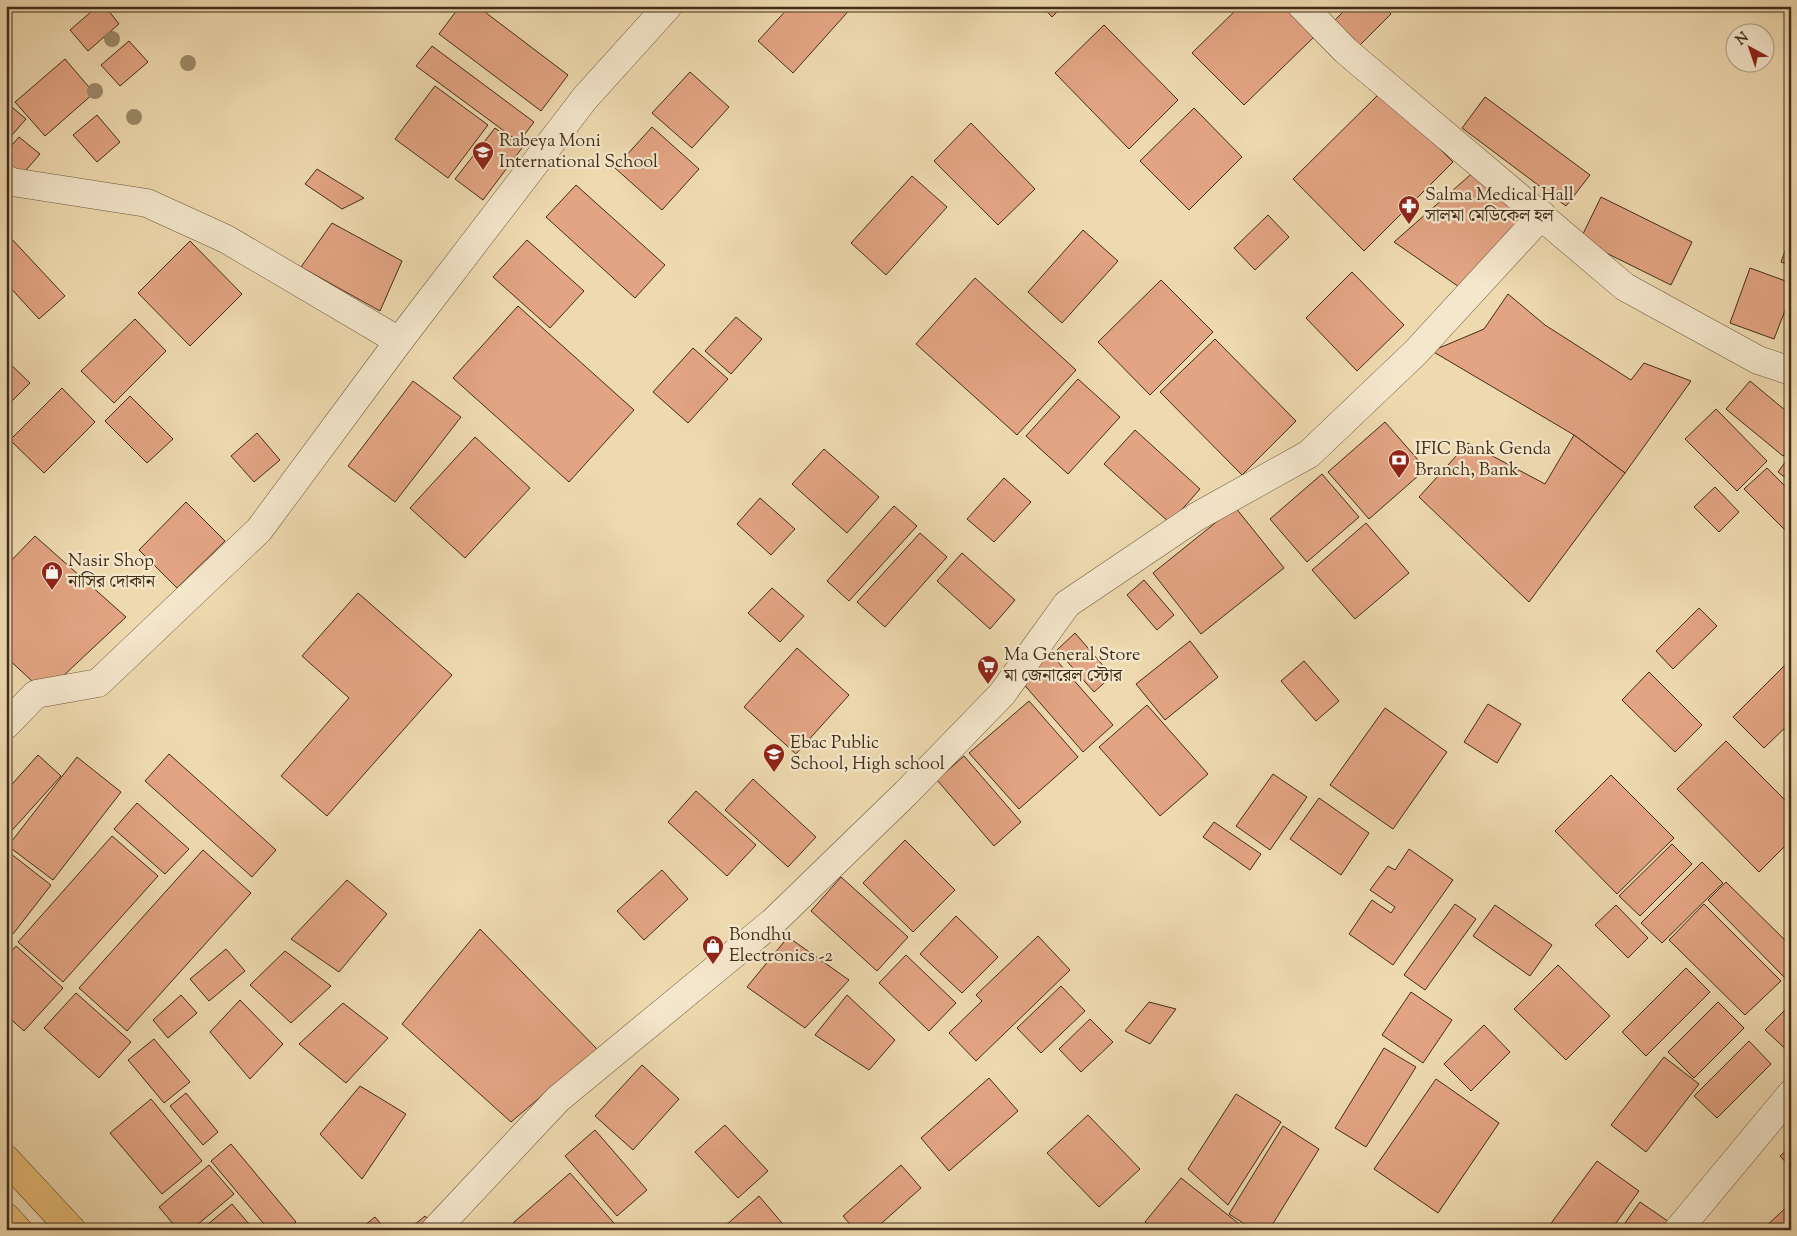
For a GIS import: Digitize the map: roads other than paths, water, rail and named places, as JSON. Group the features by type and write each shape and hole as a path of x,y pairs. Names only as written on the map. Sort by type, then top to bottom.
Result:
{"highway":[{"path":"6,1160 72,1230"},
{"path":"6,1217 18,1230"}],"street":[{"path":"6,726 36,694 98,683 259,530 399,341 585,98 668,6"},
{"path":"1302,6 1346,51 1625,287 1758,360 1791,371"},
{"path":"6,179 12,182 147,203 226,239 399,341"},
{"path":"435,1230 558,1100 774,921 906,793 1002,694 1067,604 1196,517 1309,454 1416,352 1542,215"},
{"path":"1678,1230 1791,1094"}],"place":[{"name":"Rabeya Moni International School","path":"483,171"},
{"name":"Salma Medical Hall সালমা মেডিকেল হল","path":"1409,225"},
{"name":"IFIC Bank Genda Branch, Bank","path":"1399,479"},
{"name":"Nasir Shop নাসির দোকান","path":"52,591"},
{"name":"Ma General Store মা জেনারেল স্টোর","path":"988,685"},
{"name":"Ebac Public School, High school","path":"774,773"},
{"name":"Bondhu Electronics -2","path":"713,965"}]}
